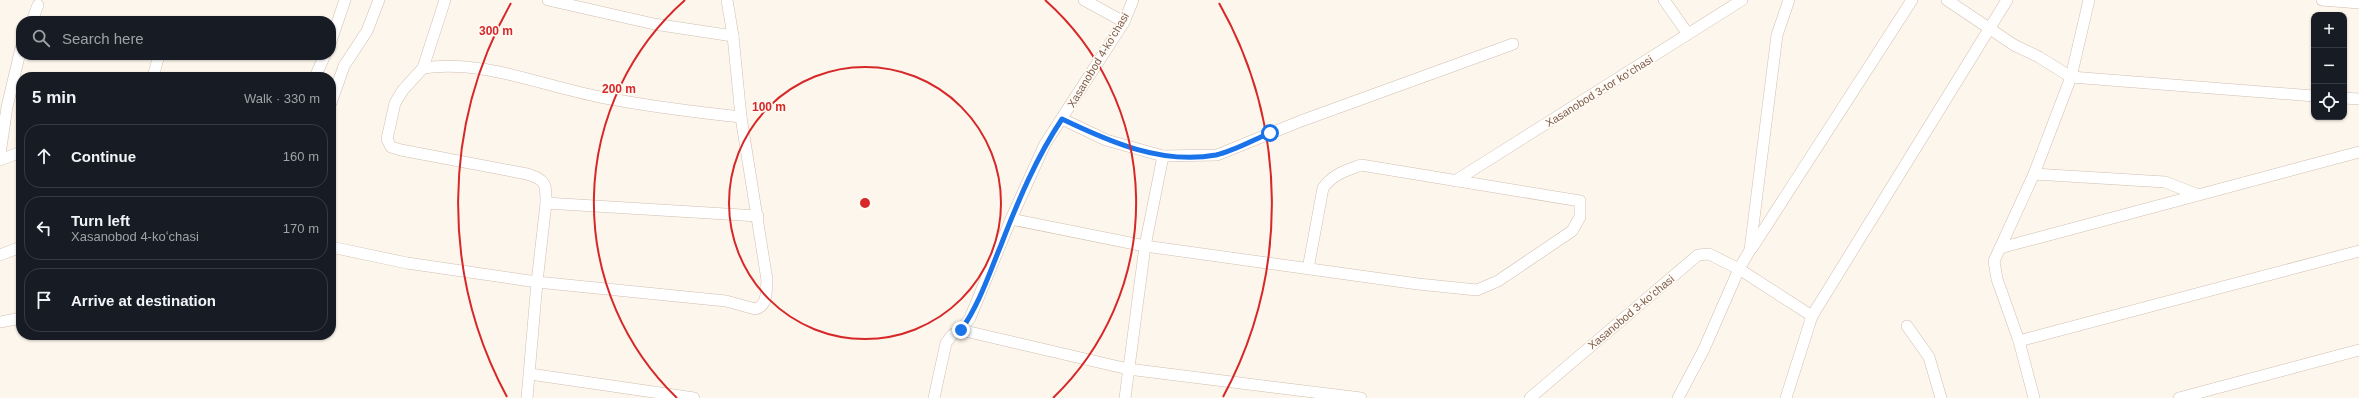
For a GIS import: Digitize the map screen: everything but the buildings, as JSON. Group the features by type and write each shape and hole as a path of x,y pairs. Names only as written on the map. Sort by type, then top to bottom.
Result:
{"street":[{"path":"336,26 345,0"},
{"path":"336,89 344,66 367,31 379,0"},
{"path":"445,0 423,68 403,90 395,103 387,139 391,147 541,179 546,187 546,203 537,282 527,398"},
{"path":"548,0 654,24 733,36"},
{"path":"336,248 407,263 537,282 726,301 755,309 759,308 765,302 767,280 741,117 733,36 727,0"},
{"path":"1084,0 1124,22"},
{"name":"Xasanobod 4-koʻchasi","path":"934,398 946,343 952,334 961,330 970,318 1011,219 1045,144 1124,22 1133,0"},
{"path":"1664,0 1688,34"},
{"name":"Xasanobod 3-tor koʻchasi","path":"1455,181 1742,0"},
{"path":"1750,250 1777,35 1789,0"},
{"path":"1678,398 1704,349 1750,250 1912,0"},
{"path":"1947,0 2014,45 2039,57 2071,77 2311,96"},
{"path":"1786,398 1812,316 2007,0"},
{"path":"2034,398 2019,341 1994,269 1994,262 2034,174 2071,77 2090,0"},
{"path":"2322,0 2359,3"},
{"path":"34,16 38,5"},
{"path":"1062,119 1106,140 1163,156 1217,155 1307,119 1513,44"},
{"path":"0,154 7,107 18,60"},
{"path":"154,72 158,60"},
{"path":"317,72 323,60"},
{"path":"423,68 442,65 484,69 599,97 741,117"},
{"path":"2347,98 2359,99"},
{"path":"2000,248 2196,194 2359,152"},
{"path":"0,160 16,154"},
{"path":"1125,398 1145,246 1163,156"},
{"path":"1011,219 1145,246 1308,269 1478,290 1498,281 1572,231 1580,217 1580,204 1577,199 1361,165 1330,178 1323,188 1308,269"},
{"path":"2034,174 2165,182 2196,194"},
{"path":"546,203 758,216"},
{"path":"0,255 16,250"},
{"path":"2019,341 2359,251"},
{"name":"Xasanobod 3-koʻchasi","path":"1530,398 1698,255 1709,254 1740,269 1812,316"},
{"path":"0,322 16,319"},
{"path":"1907,326 1929,357 1941,398"},
{"path":"961,330 1128,369 1361,398"},
{"path":"2179,398 2359,350"},
{"path":"530,374 694,398"}],"route":[{"path":"961,330 970,318 980,296 1011,219 1045,144 1062,119 1106,140 1163,156 1217,155 1270,133"}]}
